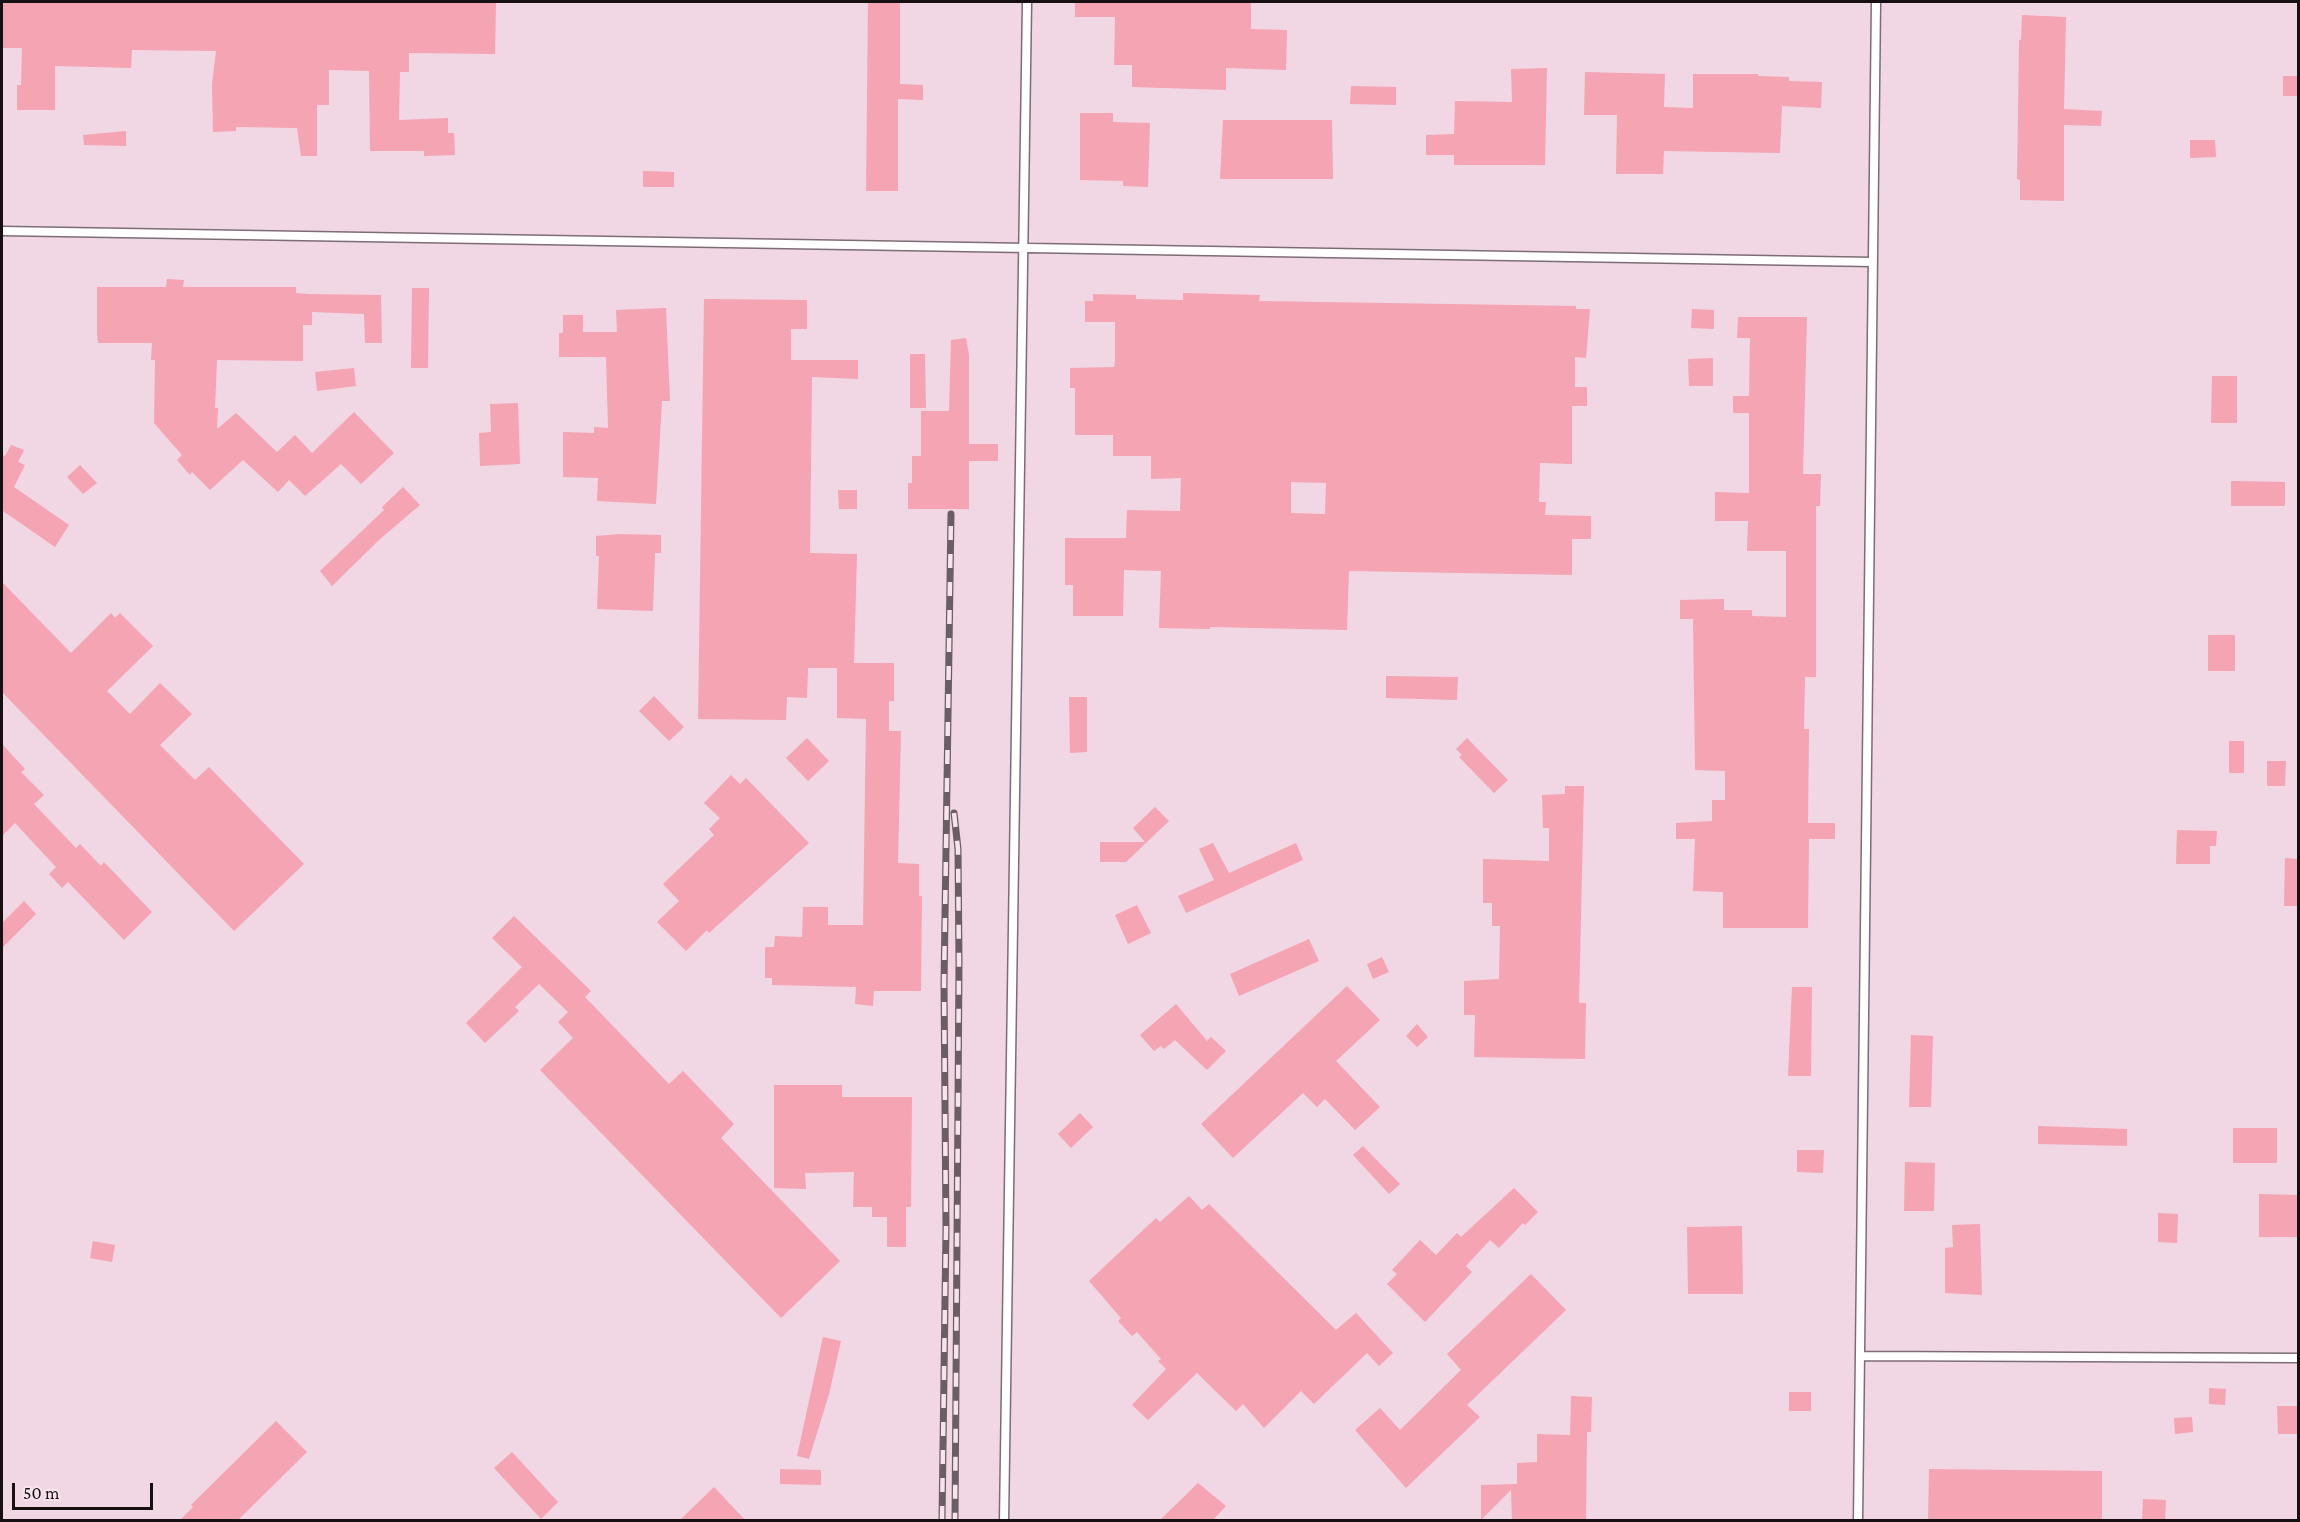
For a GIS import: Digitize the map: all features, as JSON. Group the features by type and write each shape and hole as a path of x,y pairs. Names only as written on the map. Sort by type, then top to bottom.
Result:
{"lane":[{"path":"1004,1521 1027,2"},
{"path":"1858,1521 1876,2"},
{"path":"2,231 1874,262"},
{"path":"1860,1356 2298,1358"}],"shaded area":[{"path":"2,2 2298,2 2298,1520 2,1520"}],"building":[{"path":"2,2 496,2 495,54 409,53 409,72 400,72 399,120 448,118 448,133 454,133 455,155 424,156 424,151 370,151 369,71 329,70 329,105 317,105 317,156 301,156 297,128 236,127 236,131 213,132 212,84 216,51 132,50 131,68 55,66 55,110 17,110 17,85 21,85 22,48 2,48"},
{"path":"868,2 900,2 900,84 923,85 923,100 898,99 898,191 866,191"},
{"path":"1075,2 1251,2 1251,29 1287,30 1286,70 1226,68 1226,90 1132,87 1132,65 1114,65 1115,17 1075,17"},
{"path":"2022,15 2066,17 2064,109 2102,111 2101,126 2064,125 2064,201 2020,200 2020,180 2017,179 2019,40 2021,40"},
{"path":"1547,68 1545,165 1454,165 1454,155 1426,155 1426,135 1454,134 1455,101 1512,102 1511,69"},
{"path":"1585,72 1665,74 1664,107 1693,108 1693,74 1758,74 1758,76 1789,77 1789,81 1822,82 1821,108 1782,106 1780,153 1664,151 1663,174 1616,174 1617,115 1584,115"},
{"path":"2283,76 2298,76 2298,96 2283,96"},
{"path":"1351,86 1396,87 1396,105 1350,104"},
{"path":"1080,113 1113,113 1113,122 1150,123 1148,187 1123,186 1123,181 1080,180"},
{"path":"1223,120 1332,120 1333,179 1220,179"},
{"path":"126,131 126,146 84,145 83,135"},
{"path":"2190,140 2215,140 2216,157 2190,158"},
{"path":"643,171 674,172 674,187 643,187"},
{"path":"167,279 184,280 183,287 296,287 296,293 381,295 382,343 365,343 364,314 312,312 312,325 303,325 303,361 217,360 215,408 218,408 217,429 236,413 277,452 295,435 312,453 354,412 394,453 361,484 341,464 305,496 289,480 278,492 243,460 210,490 192,472 190,475 177,460 182,455 154,423 155,360 151,360 152,343 98,343 97,287 166,287"},
{"path":"412,288 429,288 428,368 411,368"},
{"path":"1183,293 1260,295 1259,301 1576,306 1576,309 1590,309 1586,358 1575,357 1575,387 1587,387 1587,406 1572,406 1572,464 1540,463 1539,502 1546,502 1545,515 1591,516 1591,539 1572,539 1572,575 1349,571 1347,630 1210,627 1210,629 1159,628 1161,571 1124,570 1123,616 1073,616 1073,585 1065,585 1065,538 1126,538 1127,510 1180,511 1181,478 1151,479 1151,456 1113,456 1113,435 1075,435 1075,388 1070,388 1070,368 1114,367 1115,361 1115,322 1085,322 1085,301 1093,301 1093,294 1136,295 1136,299 1183,300","holes":["1291,482 1326,483 1325,514 1291,513"]},
{"path":"704,299 807,300 807,329 791,329 791,360 858,360 858,379 812,377 810,553 857,554 854,663 894,663 894,701 889,701 889,731 901,731 898,863 919,864 919,896 922,896 921,991 874,991 873,1006 855,1004 856,987 772,985 772,978 765,978 765,947 774,947 775,936 802,937 803,907 828,907 828,925 863,925 866,719 837,718 837,668 808,668 807,698 787,697 786,720 698,719"},
{"path":"666,308 670,401 662,401 656,504 597,501 598,478 563,477 563,432 594,433 594,427 608,428 606,357 559,357 559,333 563,333 563,315 583,315 583,332 617,332 616,310"},
{"path":"1692,309 1714,310 1714,329 1691,328"},
{"path":"1738,317 1807,317 1803,474 1821,474 1820,506 1816,506 1816,677 1805,677 1804,729 1809,729 1808,823 1835,823 1835,839 1809,839 1808,928 1723,928 1723,892 1693,891 1695,839 1676,839 1676,823 1712,821 1712,800 1725,800 1725,771 1695,770 1693,619 1680,619 1680,600 1724,599 1724,610 1752,610 1752,616 1786,617 1786,551 1747,551 1748,521 1715,521 1715,492 1749,493 1749,413 1733,413 1733,396 1749,396 1750,338 1737,338"},
{"path":"966,338 969,355 969,444 998,444 998,461 969,461 969,509 908,509 908,483 912,483 912,456 921,456 921,411 949,411 951,340"},
{"path":"910,354 925,354 926,408 910,408"},
{"path":"1713,358 1713,386 1689,386 1688,359"},
{"path":"354,368 356,386 317,391 315,372"},
{"path":"2212,376 2237,376 2237,423 2211,423"},
{"path":"518,403 520,464 480,466 479,433 491,432 490,404"},
{"path":"11,445 24,450 18,462 25,465 14,487 69,525 55,547 3,511 2,514 2,455 5,456"},
{"path":"80,465 97,483 83,494 67,477"},
{"path":"2231,481 2285,482 2285,506 2231,506"},
{"path":"403,487 420,505 379,540 332,586 320,571 384,510 382,507"},
{"path":"838,490 857,490 857,509 839,509"},
{"path":"661,535 661,553 655,553 653,611 597,609 599,556 596,556 596,536"},
{"path":"2,582 71,653 111,613 115,618 120,613 153,646 107,691 130,714 160,683 192,714 160,745 195,780 209,767 304,864 234,931 2,692"},
{"path":"2208,635 2235,635 2235,671 2208,671"},
{"path":"1386,676 1458,677 1457,700 1386,698"},
{"path":"654,696 684,727 669,741 639,711"},
{"path":"1069,697 1087,697 1087,752 1070,753"},
{"path":"807,738 829,761 808,781 786,758"},
{"path":"1467,738 1508,780 1494,793 1459,757 1462,755 1456,749"},
{"path":"2229,741 2244,741 2244,773 2229,773"},
{"path":"2,744 25,769 21,772 44,795 34,804 76,848 80,844 101,866 104,862 152,912 124,940 68,882 62,888 49,874 56,867 15,823 2,836"},
{"path":"2267,761 2286,761 2285,786 2267,786"},
{"path":"731,775 740,784 746,778 809,843 709,933 707,930 686,951 657,922 679,901 663,884 714,835 709,829 720,818 704,803"},
{"path":"1565,786 1584,786 1579,1003 1586,1003 1585,1059 1474,1057 1475,1015 1464,1015 1464,981 1499,979 1500,926 1492,926 1492,903 1483,903 1483,859 1549,861 1549,828 1543,828 1542,795 1565,794"},
{"path":"1155,807 1169,821 1126,862 1100,862 1100,842 1145,842 1133,828"},
{"path":"2177,830 2217,831 2216,846 2210,846 2210,864 2176,864"},
{"path":"1213,843 1229,873 1296,843 1303,860 1186,913 1178,896 1214,880 1199,849"},
{"path":"2285,858 2298,859 2298,906 2284,906"},
{"path":"24,901 36,914 2,948 2,923"},
{"path":"1137,905 1151,933 1128,944 1115,915"},
{"path":"514,916 591,991 585,997 669,1084 683,1071 734,1124 721,1138 840,1261 781,1318 540,1070 573,1038 558,1022 568,1012 539,984 515,1007 519,1011 485,1043 466,1023 522,967 492,938"},
{"path":"1309,939 1319,961 1239,996 1230,974"},
{"path":"1382,957 1389,972 1373,979 1367,964"},
{"path":"1347,986 1380,1020 1336,1061 1380,1107 1355,1130 1325,1099 1317,1107 1303,1093 1233,1158 1201,1124"},
{"path":"1792,987 1812,987 1811,1076 1788,1076"},
{"path":"1176,1004 1207,1041 1211,1037 1226,1051 1207,1070 1175,1040 1164,1049 1161,1046 1154,1051 1140,1035"},
{"path":"1417,1024 1428,1037 1417,1047 1406,1036"},
{"path":"1911,1035 1933,1036 1931,1107 1909,1107"},
{"path":"774,1085 842,1085 842,1097 912,1097 911,1207 906,1207 906,1247 887,1247 887,1217 872,1217 872,1207 853,1207 854,1172 805,1173 806,1189 774,1188"},
{"path":"1080,1113 1093,1127 1071,1148 1058,1134"},
{"path":"2038,1126 2127,1129 2127,1146 2038,1144"},
{"path":"2233,1128 2277,1128 2277,1163 2233,1163"},
{"path":"1363,1146 1400,1184 1389,1194 1353,1155"},
{"path":"1797,1150 1824,1150 1823,1173 1797,1172"},
{"path":"1905,1162 1935,1163 1934,1211 1904,1211"},
{"path":"1514,1188 1538,1212 1525,1225 1523,1223 1499,1248 1490,1240 1466,1266 1472,1272 1425,1322 1387,1284 1397,1274 1392,1270 1420,1240 1436,1255 1457,1233 1461,1237"},
{"path":"2259,1194 2298,1195 2298,1237 2259,1237"},
{"path":"1189,1196 1202,1210 1209,1204 1336,1330 1356,1313 1393,1353 1379,1366 1367,1353 1314,1404 1301,1391 1264,1428 1243,1404 1236,1411 1197,1373 1148,1420 1132,1405 1166,1369 1158,1361 1161,1359 1137,1332 1132,1336 1118,1321 1121,1318 1089,1281 1156,1218 1160,1222"},
{"path":"2158,1213 2178,1214 2177,1243 2158,1242"},
{"path":"1980,1224 1982,1295 1945,1293 1945,1248 1953,1247 1952,1225"},
{"path":"1742,1226 1743,1294 1688,1294 1687,1227"},
{"path":"93,1241 115,1245 112,1262 90,1258"},
{"path":"1531,1274 1566,1310 1467,1405 1480,1417 1406,1488 1355,1430 1380,1408 1400,1430 1461,1370 1447,1354"},
{"path":"823,1337 841,1341 829,1394 809,1459 797,1456"},
{"path":"2209,1388 2226,1389 2225,1405 2209,1404"},
{"path":"1789,1392 1811,1392 1811,1411 1789,1411"},
{"path":"1571,1396 1592,1397 1591,1432 1587,1432 1586,1521 1512,1521 1511,1490 1481,1520 1481,1485 1517,1484 1517,1463 1537,1462 1537,1434 1570,1435"},
{"path":"2277,1406 2298,1406 2298,1434 2278,1434"},
{"path":"2192,1417 2193,1432 2175,1434 2174,1418"},
{"path":"276,1421 307,1452 237,1521 179,1521 193,1507 191,1505"},
{"path":"512,1452 558,1502 541,1519 494,1468"},
{"path":"780,1469 821,1470 821,1485 780,1484"},
{"path":"1929,1469 2102,1471 2102,1521 1928,1521"},
{"path":"1198,1483 1226,1506 1212,1521 1159,1521"},
{"path":"714,1487 746,1521 679,1521"},
{"path":"2143,1499 2166,1500 2165,1521 2142,1521"}],"railway":[{"path":"942,1520 946,1228 944,984 951,514"},
{"path":"954,813 958,849 959,963 955,1520"}]}
